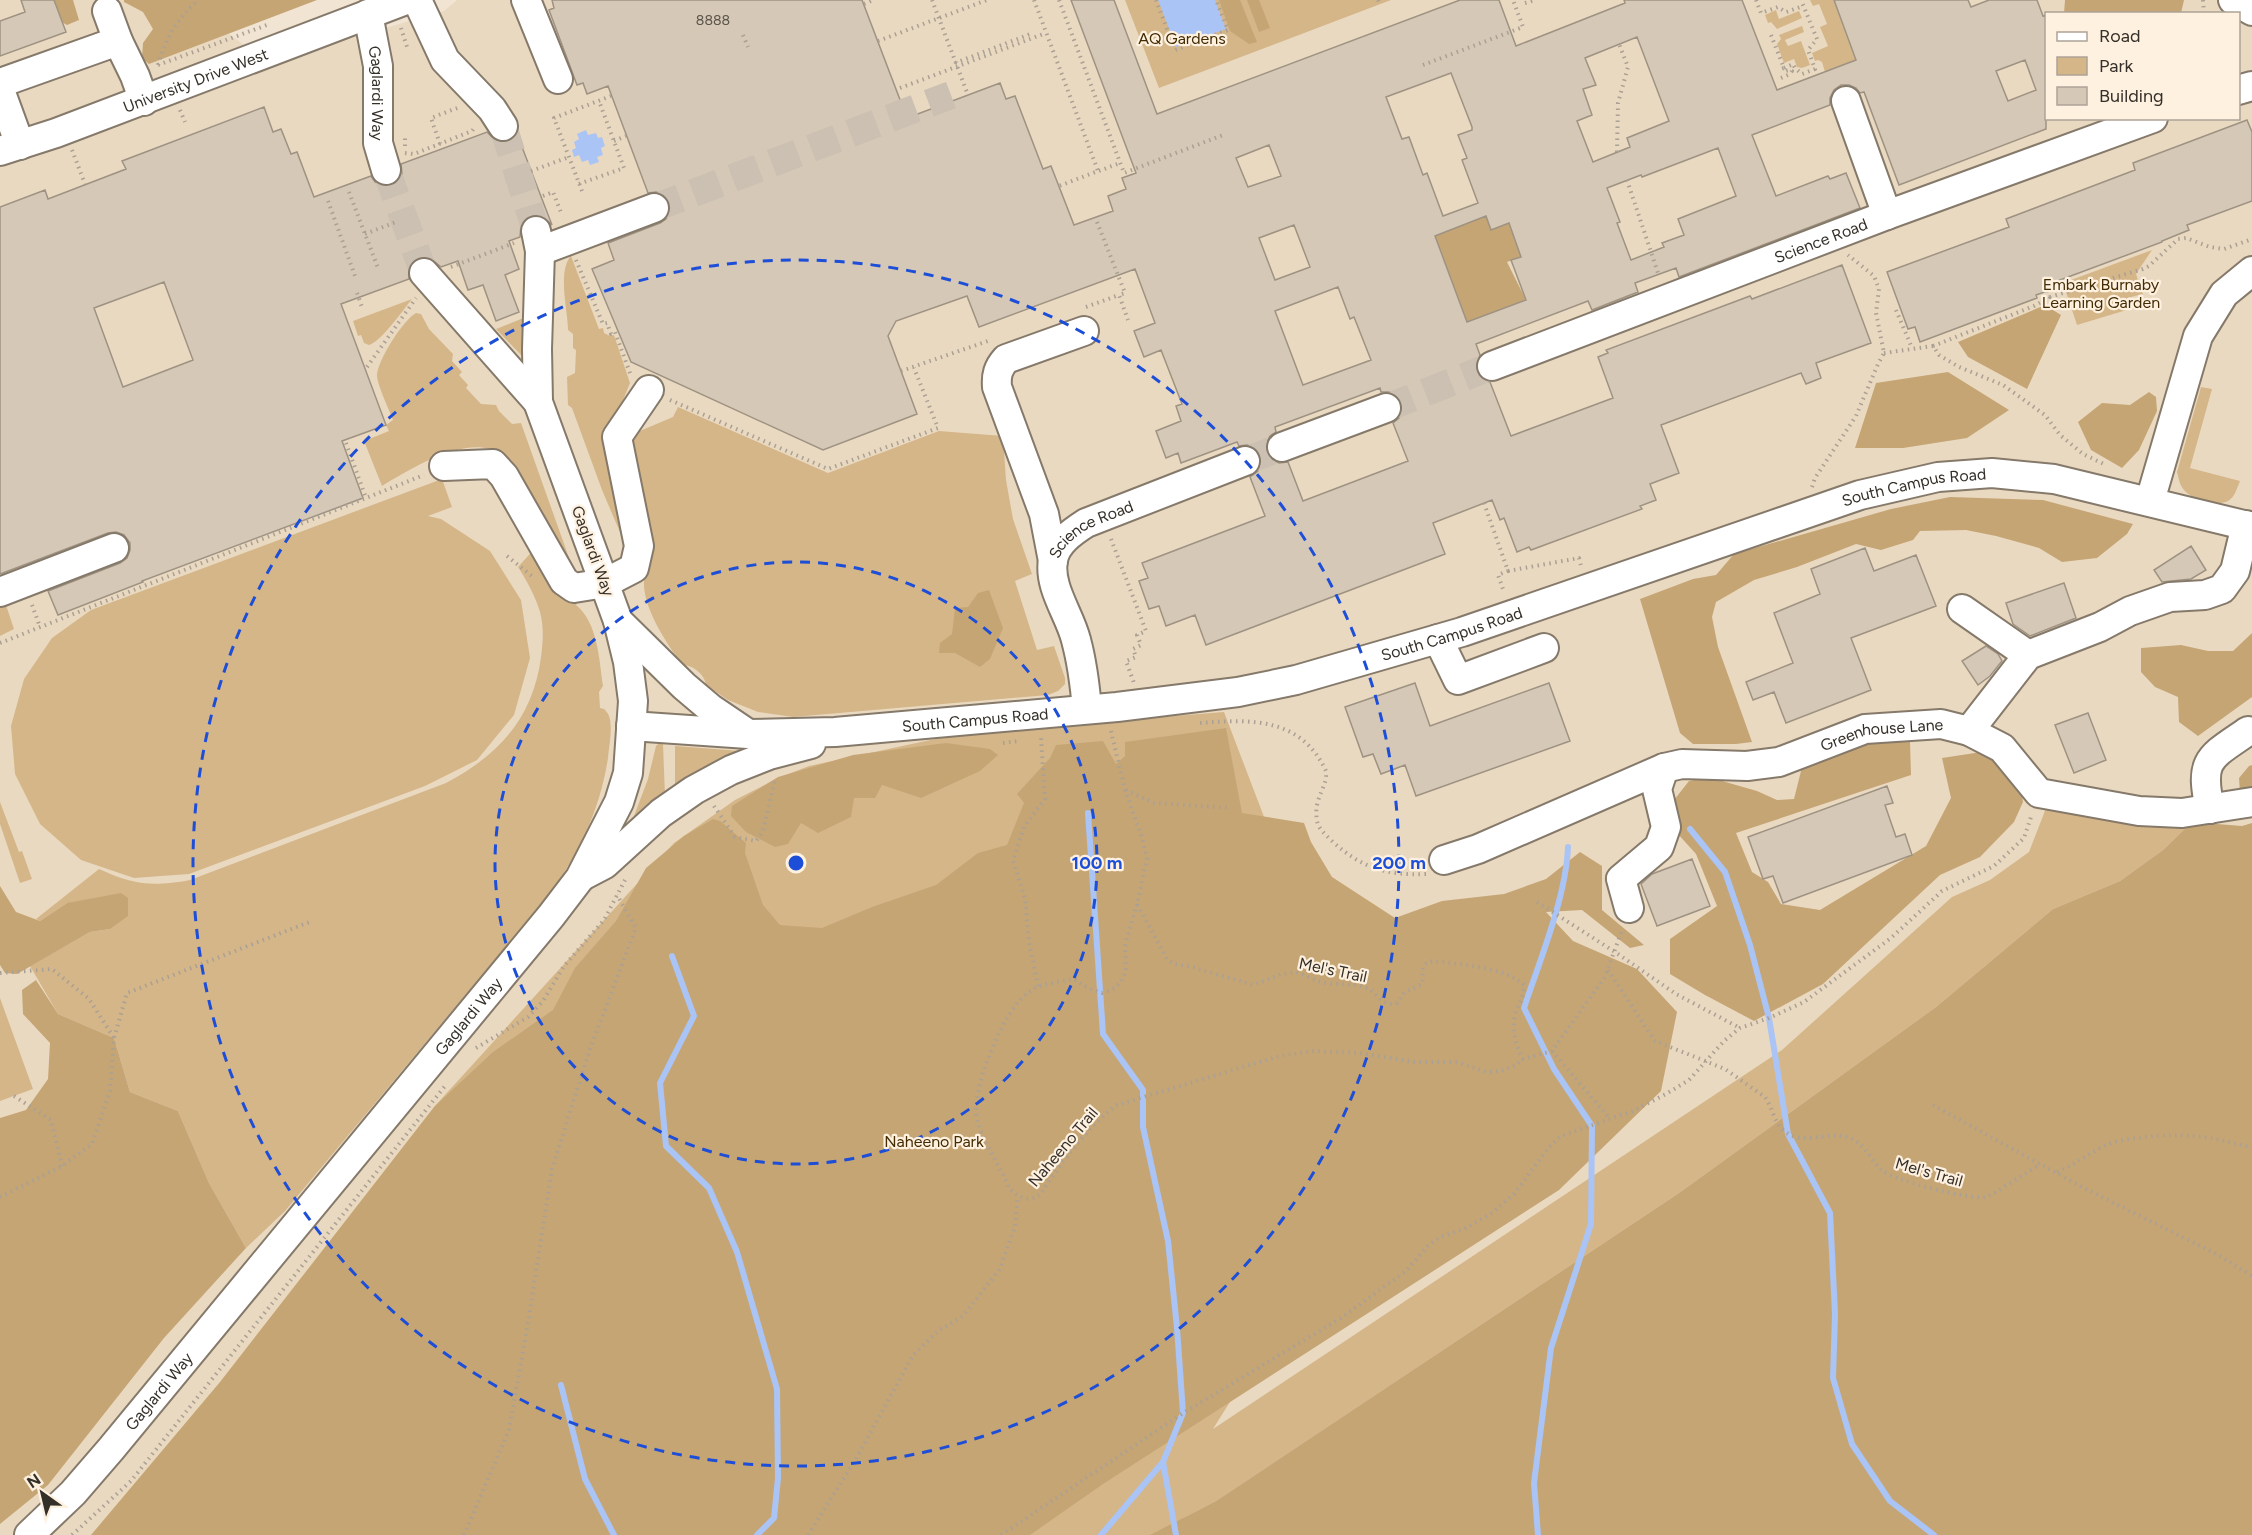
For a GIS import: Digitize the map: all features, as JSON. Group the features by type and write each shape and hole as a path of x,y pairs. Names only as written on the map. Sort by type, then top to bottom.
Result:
{"street":[{"path":"526,0 558,79"},
{"path":"2233,0 2252,11"},
{"path":"397,9 492,109 490,125"},
{"name":"University Drive West","path":"10,148 56,134 397,9"},
{"name":"Gaglardi Way","path":"395,162 378,143 378,66 397,9"},
{"path":"107,11 144,101"},
{"path":"0,83 118,41"},
{"path":"0,90 10,148"},
{"path":"1846,101 1887,215"},
{"name":"Science Road","path":"1492,366 1887,215 2147,120"},
{"path":"532,241 654,208"},
{"name":"Gaglardi Way","path":"28,1535 73,1493 111,1449 580,878 619,802 628,773 633,701 629,672 618,621 538,402 532,241"},
{"path":"2150,501 2198,336 2224,294 2252,271"},
{"name":"Gaglardi Way","path":"428,280 538,402"},
{"path":"1053,561 1044,514 997,387 996,376 1006,359 1083,320"},
{"path":"444,466 493,464 504,476 564,581 574,588 605,583 634,568 639,546 617,437 649,390"},
{"path":"1282,447 1386,408"},
{"name":"Science Road","path":"1093,721 1076,639 1054,581 1053,561 1059,546 1071,533 1086,523 1245,461"},
{"name":"South Campus Road","path":"631,726 748,734 1093,721 1296,680 1438,639 1860,495 1938,477 1992,473 2029,475 2150,501 2249,526"},
{"path":"1962,609 2028,655 2100,627 2130,611 2170,597 2205,595 2222,589 2235,571 2249,526"},
{"path":"0,592 114,548"},
{"path":"618,621 684,686 710,708 748,734"},
{"path":"1438,639 1458,680 1544,648"},
{"name":"Greenhouse Lane","path":"1438,867 1664,768 1682,764 1747,766 1779,762 1865,729 1920,733 1941,724 1969,731 2028,655"},
{"path":"1969,731 2002,748 2038,793 2139,811 2182,813 2252,802"},
{"path":"2210,809 2204,783 2205,772 2210,760 2248,731"},
{"path":"580,878 605,864 661,813 694,790 731,770 769,755 815,743 835,732"},
{"path":"1629,908 1621,879 1659,847 1666,827 1657,789 1664,768"}],"path":[{"path":"199,0 185,11 166,39 158,65 274,22"},
{"path":"864,4 873,0"},
{"path":"932,0 968,95"},
{"path":"878,41 987,0"},
{"path":"1034,0 1098,171"},
{"path":"1059,0 1124,173 1223,135"},
{"path":"1156,0 1175,50 1228,30 1216,0"},
{"path":"1424,65 1523,27 1513,0"},
{"path":"1525,3 1535,0"},
{"path":"1756,0 1761,13 1778,7 1786,12 1803,6"},
{"path":"1781,78 1792,73 1790,70 1782,72 1781,69 1793,64 1794,68 1802,74 1815,69 1808,50 1817,39 1801,0"},
{"path":"397,9 407,47"},
{"path":"956,63 1033,33"},
{"path":"900,88 1046,33"},
{"path":"1771,34 1784,68"},
{"path":"743,35 748,47"},
{"path":"1617,152 1618,103 1628,67 1619,44"},
{"path":"582,191 554,118 611,96"},
{"path":"579,184 624,168 599,101"},
{"path":"440,144 430,118 460,107"},
{"path":"395,162 490,125"},
{"path":"614,141 626,136"},
{"path":"70,144 85,184"},
{"path":"531,171 569,157"},
{"path":"1059,186 1120,163"},
{"path":"1627,180 1654,265"},
{"path":"349,192 378,268"},
{"path":"543,196 553,192 562,215"},
{"path":"328,201 356,276"},
{"path":"365,234 396,222"},
{"path":"1083,320 1125,293 1096,222"},
{"path":"1811,488 1815,478 1856,416 1884,354 1876,313 1879,289 1874,276 1826,238"},
{"path":"1884,354 1933,346 2034,306 2050,297 2143,269 2178,239 2186,238 2210,248 2224,249 2252,239"},
{"path":"367,367 428,280 481,253 532,241"},
{"path":"573,255 603,324 607,323 611,333 615,332 633,380 649,390 828,469 938,428 914,368"},
{"path":"2048,291 2050,297"},
{"path":"357,293 363,310"},
{"path":"1119,295 1128,320"},
{"path":"1896,310 1912,348"},
{"path":"1933,346 1939,355 1959,367 2003,384 2045,415 2060,435 2083,454 2108,467"},
{"path":"345,443 366,498"},
{"path":"0,643 444,466"},
{"path":"1485,503 1508,571"},
{"path":"1110,539 1146,631 1137,635 1141,645 1133,649 1136,657 1126,661 1137,690"},
{"path":"1504,593 1498,575 1508,571 1579,558 1581,567"},
{"path":"29,598 40,627"},
{"path":"1197,723 1240,720 1273,724 1290,732 1308,746 1326,771 1325,783 1317,801 1318,826 1347,854 1379,871 1410,875 1438,867"},
{"path":"1093,721 1111,731 1122,730"},
{"path":"1031,738 1041,736 1045,799 1024,827 1013,861 1025,898 1029,942 1038,986 1074,980 1102,993 1122,982 1126,970 1125,946 1147,859 1125,790 1111,731"},
{"path":"998,742 1010,744 1020,741"},
{"path":"712,803 735,837 756,841 763,831 776,776 767,779"},
{"path":"1125,790 1154,803 1231,808"},
{"path":"704,809 721,799"},
{"path":"1002,1535 1183,1413 1341,1318 1406,1271 1428,1246 1440,1237 1464,1229 1492,1213 1514,1194 1549,1147 1561,1136 1633,1111 1666,1094 1689,1080 1724,1041 1740,1028 1804,1002 1891,938 1942,891 1994,866 2024,838 2033,810 2027,808"},
{"path":"473,1050 528,1017 543,1001 564,966 604,920 627,876"},
{"path":"464,1535 509,1430 552,1169 590,1049 636,928 617,895"},
{"path":"1537,902 1676,994 1740,1028"},
{"name":"Mel's Trail","path":"1137,904 1167,959 1174,964 1253,985 1282,974 1296,972 1323,983 1358,985 1370,989 1382,1001 1390,1004 1397,1003 1405,993 1422,984 1421,970 1428,962 1487,969 1518,978 1524,985 1524,993 1515,1016 1513,1033 1523,1059"},
{"path":"1523,1059 1552,1052 1605,977 1629,908"},
{"path":"0,1197 63,1166 92,1144 110,1090 114,1038 128,993 312,921"},
{"path":"0,973 52,969 89,999 114,1038"},
{"path":"1608,970 1655,1041 1706,1062"},
{"name":"Naheeno Trail","path":"1038,986 1014,1006 1000,1030 979,1085 975,1103 977,1122 1010,1189 1018,1196 1027,1199 1036,1198 1042,1193 1054,1174 1100,1118 1117,1105 1276,1057 1312,1051 1360,1053 1413,1062 1456,1062 1487,1072 1501,1071 1516,1065 1523,1059"},
{"path":"1552,1052 1610,1119"},
{"name":"Mel's Trail","path":"1706,1062 1725,1069 1764,1097 1770,1103 1780,1128 1788,1134 1797,1139 1839,1135 1853,1139 1866,1148 1881,1170 1895,1178 1983,1198 2040,1164"},
{"path":"72,1535 131,1482 446,1084"},
{"path":"14,1096 51,1120 63,1166"},
{"path":"1933,1105 2040,1164 2218,1255 2252,1276"},
{"path":"2056,1172 2076,1164 2106,1145 2158,1135 2188,1134 2252,1148"},
{"path":"808,1535 856,1459 913,1355 938,1331 963,1316 999,1270 1015,1227 1018,1196"}],"shaded area":[{"path":"0,0 191,0 228,33 273,67 344,40 444,11 457,0 2252,0 2252,1535 0,1535"}],"green space":[{"path":"46,0 73,0 79,20 67,25 49,15"},
{"path":"124,0 317,0 149,64 142,58 143,43 153,29 143,12"},
{"name":"AQ Gardens","path":"1125,0 1391,0 1159,88"},
{"path":"1219,0 1240,0 1257,42 1249,44 1230,31"},
{"path":"1247,0 1259,0 1270,28 1259,32"},
{"path":"1810,0 1835,0 1860,70 1842,77 1838,67 1825,72 1822,62 1815,61 1812,53 1828,46 1820,27 1827,24 1819,4 1813,6"},
{"path":"2065,0 2184,0 2181,12 2064,12"},
{"path":"1776,10 1779,19 1799,11 1802,18 1777,29 1771,22 1768,23 1765,15"},
{"path":"1802,26 1804,32 1785,40 1788,46 1801,41 1810,65 1802,68 1797,67 1794,59 1784,63 1777,44 1781,39 1779,35"},
{"path":"1486,216 1509,223 1521,257 1507,262 1526,300 1467,322 1435,236"},
{"name":"Embark Burnaby Learning Garden","path":"2152,250 2136,274 2143,294 2127,298 2130,309 2077,325 2063,283"},
{"path":"571,256 599,329 603,328 604,333 610,336 614,335 630,383 615,420 628,551 602,490 572,408 568,405 567,377 575,373 576,350 573,348 573,334 568,330 564,292 565,271"},
{"path":"412,299 386,332 374,343 369,345 364,343 361,335 358,336 353,321"},
{"path":"2045,305 2061,315 2027,389 1968,357 1958,342"},
{"path":"416,313 421,314 429,329 453,354 452,361 462,372 459,375 468,385 466,388 481,404 496,405 512,424 521,423 573,569 507,469 490,449 477,447 449,452 420,464 382,486 364,441 389,431 386,425 393,420 379,386 378,369 398,332"},
{"path":"526,317 524,356 522,356 496,329"},
{"path":"1948,372 2009,410 1967,438 1903,448 1855,448 1876,383"},
{"path":"2201,387 2212,389 2190,468 2240,481 2236,492 2223,503 2204,501 2187,493 2181,486 2177,472"},
{"path":"2149,392 2156,397 2157,411 2139,450 2122,468 2091,450 2078,422 2102,403 2130,405"},
{"path":"678,407 828,473 939,431 1003,436 1006,480 1013,519 1032,574 1015,581 1037,650 1054,646 1065,684 1058,691 1048,695 793,717 758,712 728,700 706,685 701,674 683,665 669,646 650,610 644,586 645,575 628,436 673,417"},
{"path":"442,479 452,507 428,516 441,519 490,551 521,600 530,658 514,715 477,760 425,786 189,874 134,878 81,860 40,824 15,774 11,726 24,679 52,638 91,610"},
{"path":"1950,497 2043,500 2133,524 2127,534 2097,558 2062,562 2039,548 1996,536 1966,530 1920,531 1913,540 1881,550 1856,544 1797,567 1754,580 1716,602 1712,617 1718,647 1752,742 1693,744 1680,733 1640,599 1693,579 1716,575 1734,554 1891,509"},
{"path":"537,546 578,601 576,605 589,621 596,642 603,686 599,692 600,708 608,713 611,726 608,758 600,796 587,831 548,896 285,1211 246,1248 209,1183 178,1111 130,1092 114,1038 58,1014 30,966 90,932 110,929 67,903 40,921 36,919 99,869 143,883 190,880 446,783 482,760 497,747 521,716 537,679 543,629 538,607 518,567"},
{"path":"989,590 1003,628 990,659 980,667 955,653 939,653 940,643 952,634 955,608 968,607 978,593"},
{"path":"3,596 14,629 0,636 0,597"},
{"path":"2252,633 2252,697 2198,736 2179,722 2178,697 2155,687 2141,672 2141,648 2181,645 2208,651 2233,651"},
{"name":"Naheeno Park","path":"1224,712 1368,1089 1233,1397 1213,1429 1782,1050 1952,897 1990,880 2029,852 2048,803 2192,822 2163,850 2120,881 2053,909 1936,1007 1679,1193 1216,1501 1183,1518 1188,1535 589,1535 434,1107 674,843 735,800 778,778 809,766 963,733"},
{"name":"Naheeno Park","path":"1226,728 1242,813 1304,823 1311,842 1332,877 1395,918 1442,901 1504,894 1546,879 1580,852 1602,866 1602,910 1644,945 1630,948 1582,910 1546,912 1573,941 1637,969 1677,1012 1661,1091 1559,1190 1103,1484 1030,1535 91,1535 220,1382 434,1107 493,1052 553,1010 575,968 616,921 646,868 684,836 713,819 720,821 746,843 745,853 763,905 780,925 822,928 872,907 936,885 978,853 1007,845 1024,803 1017,794 1050,758 1056,745 1103,741 1116,764 1125,756 1125,742"},
{"path":"1869,737 1910,742 1911,775 1736,833 1752,872 1768,882 1781,904 1820,910 1926,846 1951,798 1942,758 1988,751 2021,786 2023,802 2014,822 1980,857 1940,875 1823,984 1754,1021 1670,974 1670,939 1717,906 1696,854 1677,833 1674,800 1689,781 1708,777 1757,791 1777,800 1794,799 1803,763"},
{"path":"659,743 663,744 665,796 636,818 634,816 648,779 656,746"},
{"path":"946,743 990,749 998,755 980,771 921,798 882,785 875,798 854,798 851,817 818,833 801,823 788,844 775,847 746,832 731,816 732,806 778,777 853,755"},
{"path":"675,746 741,751 675,790"},
{"path":"2252,765 2252,795 2240,794 2239,778"},
{"path":"0,802 32,879 20,883 0,824"},
{"path":"2192,822 2242,826 2252,823 2252,1535 1150,1535 1216,1501 1679,1193 1936,1007 2053,909 2120,881 2163,850"},
{"path":"0,886 16,912 40,921 67,903 121,893 128,898 128,916 110,929 90,932 17,974 5,973 0,965"},
{"path":"36,980 58,1014 114,1038 130,1092 178,1111 209,1183 246,1248 164,1338 48,1485 0,1524 0,1118 26,1110 48,1079 50,1043 23,1014 22,990"},
{"path":"0,998 33,1089 0,1101"}],"water":[{"path":"1158,0 1215,0 1226,29 1176,47"},
{"path":"586,130 588,135 596,133 598,138 602,137 605,146 601,148 603,155 597,157 599,162 590,165 588,160 582,162 579,155 574,157 572,150 576,148 574,142 579,139 577,134"}],"building":[{"path":"21,0 54,0 66,32 0,56 0,21 25,12"},
{"path":"552,0 862,0 907,118 1000,83 1006,99 1015,96 1043,169 1051,166 1074,225 1113,211 1108,196 1126,189 1122,178 1136,173 1071,0 1114,0 1157,114 1460,0 1499,0 1516,46 1625,3 1624,0 1742,0 1777,90 1856,60 1834,0 1968,0 1971,7 1989,0 2037,0 2043,16 2045,15 2046,129 1899,185 1864,92 1860,93 1849,85 1841,85 1834,90 1830,98 1830,105 1752,135 1776,196 1828,176 1830,179 1846,173 1860,208 1679,277 1676,268 1635,283 1638,292 1592,310 1588,301 1476,344 1480,355 1476,363 1476,371 1482,379 1490,382 1511,436 1613,398 1598,357 1608,353 1606,350 1750,296 1752,299 1842,265 1871,343 1816,363 1821,378 1806,384 1801,373 1661,425 1679,473 1650,484 1656,500 1640,506 1642,509 1531,550 1529,547 1517,552 1504,518 1500,520 1492,500 1433,523 1445,554 1206,645 1195,615 1166,626 1159,606 1149,609 1139,581 1148,578 1142,563 1265,516 1250,477 1258,471 1261,456 1255,448 1247,445 1239,446 1237,442 1181,463 1178,453 1166,458 1156,431 1181,421 1176,406 1182,404 1161,350 1144,357 1134,331 1155,323 1135,269 979,327 967,296 896,321 888,336 917,414 823,450 631,362 592,269 614,260 608,243 666,219 670,211 670,203 664,195 656,192 648,193 608,86 587,94 583,83 577,85 549,10 554,8","holes":["1637,37 1669,121 1627,138 1630,147 1593,162 1577,121 1592,115 1583,89 1596,85 1585,58","2025,60 2036,90 2008,101 1996,71","1451,73 1472,127 1472,130 1458,135 1467,158 1462,160 1478,203 1443,216 1427,173 1423,175 1409,137 1402,139 1386,97","1269,145 1281,176 1248,187 1236,158","1718,148 1736,196 1678,219 1684,235 1662,243 1664,247 1631,260 1607,188 1641,175 1642,177","1486,216 1491,230 1509,223 1521,257 1511,260 1526,300 1467,322 1435,236","1294,225 1310,267 1275,280 1259,238","1338,287 1350,319 1354,317 1371,360 1303,385 1275,311","1380,388 1381,392 1396,395 1401,402 1402,411 1393,423 1408,461 1303,501 1288,462 1279,463 1271,459 1267,453 1266,444 1270,436 1276,432 1275,427"]},
{"path":"264,107 273,132 281,129 291,154 297,152 314,197 371,176 382,186 391,186 398,182 402,174 401,164 487,132 495,140 503,142 511,140 517,134 552,225 542,216 532,215 521,225 520,237 509,241 519,269 505,275 519,312 496,321 483,285 468,290 458,261 441,267 430,258 421,257 414,260 409,267 409,279 341,304 386,425 342,441 363,498 58,615 48,591 120,563 127,558 130,543 124,535 116,532 108,533 0,574 0,207 45,190 48,199 126,169 122,161","holes":["164,282 193,360 123,387 94,308"]},
{"path":"2247,120 2252,132 2252,201 2187,225 2189,230 2162,242 2060,280 2062,286 2036,295 2037,298 1920,342 1915,327 1908,329 1887,272 2009,227 2006,219 2135,170 2133,163"},
{"path":"2191,546 2206,570 2191,579 2162,582 2154,570"},
{"path":"1865,548 1874,571 1916,555 1936,606 1851,638 1871,690 1786,723 1774,692 1753,700 1746,682 1793,663 1774,613 1820,594 1811,569"},
{"path":"2064,583 2076,618 2030,636 2013,624 2006,603"},
{"path":"1986,646 1998,654 2002,661 1990,676 1978,685 1962,661"},
{"path":"1415,683 1430,726 1549,683 1570,741 1416,796 1405,765 1381,774 1373,754 1363,757 1345,707"},
{"path":"2088,713 2106,760 2074,773 2055,725"},
{"path":"1887,786 1893,803 1885,805 1896,837 1905,834 1912,855 1783,903 1773,876 1763,879 1748,837"},
{"path":"1692,859 1710,906 1657,926 1641,884 1652,874"}],"waterway":[{"path":"1088,813 1103,1034 1143,1090 1143,1127 1168,1241 1183,1413 1163,1462 1101,1535"},
{"path":"1690,829 1725,872 1750,945 1769,1018 1788,1134 1830,1213 1835,1314 1833,1378 1852,1444 1890,1501 1934,1535"},
{"path":"1538,1535 1534,1483 1551,1348 1591,1224 1592,1126 1554,1069 1524,1008 1563,886 1568,847"},
{"path":"672,956 694,1016 660,1083 666,1146 709,1188 737,1252 777,1389 778,1478 774,1518 757,1535"},
{"path":"561,1385 585,1479 614,1535"},
{"path":"1163,1462 1176,1535"}],"tunnel":[{"path":"654,208 951,95"},
{"path":"503,126 536,231"},
{"path":"386,170 424,273"},
{"path":"1386,408 1492,366"},
{"path":"1245,461 1282,447"}]}
